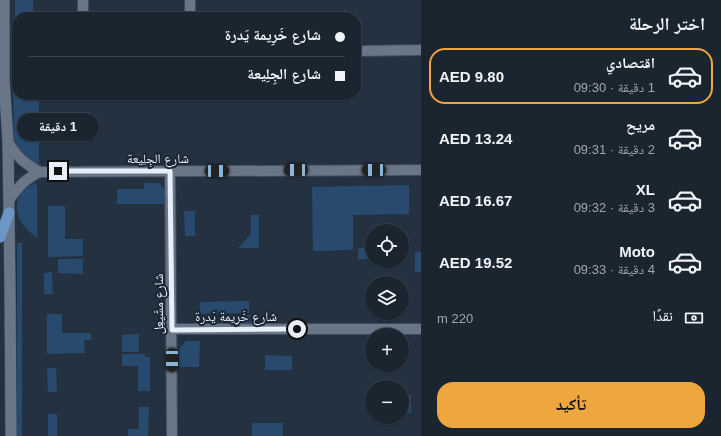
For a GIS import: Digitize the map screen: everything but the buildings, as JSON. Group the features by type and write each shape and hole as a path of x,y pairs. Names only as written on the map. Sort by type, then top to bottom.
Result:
{"main road":[{"path":"4,0 4,79 8,142 9,200 11,436"},
{"path":"0,237 9,213"}],"street":[{"path":"83,0 83,12"},
{"path":"190,0 190,12"},
{"path":"361,51 421,50"},
{"path":"8,142 21,160 40,172"},
{"name":"شارع الجِلِيعة","path":"40,172 421,170"},
{"name":"شارع مشَيعِل","path":"170,171 172,436"},
{"path":"9,200 22,183 30,176 40,172"},
{"name":"شارع خَرِيمة يَدرة","path":"172,330 421,329"}],"shaded area":[{"path":"15,0 33,0 33,12 15,12"},
{"path":"13,100 39,100 39,167 14,150"},
{"path":"37,183 37,238 27,229 19,218 17,203 20,194 24,190"},
{"path":"144,183 159,183 165,190 165,204 117,204 117,189 144,189"},
{"path":"409,185 409,214 353,215 353,250 313,251 312,187"},
{"path":"48,206 65,206 65,239 83,239 83,256 48,257"},
{"path":"184,211 195,211 195,236 185,236"},
{"path":"251,215 259,215 259,248 238,248 251,234"},
{"path":"17,243 22,243 22,436 17,436"},
{"path":"358,248 365,248 365,259 358,259"},
{"path":"415,252 421,252 421,272 415,272"},
{"path":"58,259 83,259 83,274 58,273"},
{"path":"52,272 53,294 44,294 44,273"},
{"path":"249,301 249,313 200,314 200,302"},
{"path":"47,314 62,314 62,333 91,333 91,340 84,340 85,353 47,354"},
{"path":"250,315 251,327 220,327 220,316"},
{"path":"139,334 139,352 122,352 122,335"},
{"path":"186,341 200,341 199,367 179,367 179,349"},
{"path":"122,354 145,354 145,357 150,357 150,391 138,391 138,366 122,366"},
{"path":"265,355 292,356 292,370 265,370"},
{"path":"47,368 56,368 57,392 48,392"},
{"path":"409,395 411,395 411,413 409,413"},
{"path":"139,407 149,407 148,436 128,436 128,429 139,429"},
{"path":"48,414 57,414 57,436 48,436"},
{"path":"252,423 283,423 283,436 252,436"}],"route":[{"path":"58,171 170,171 172,330 297,329"}]}
